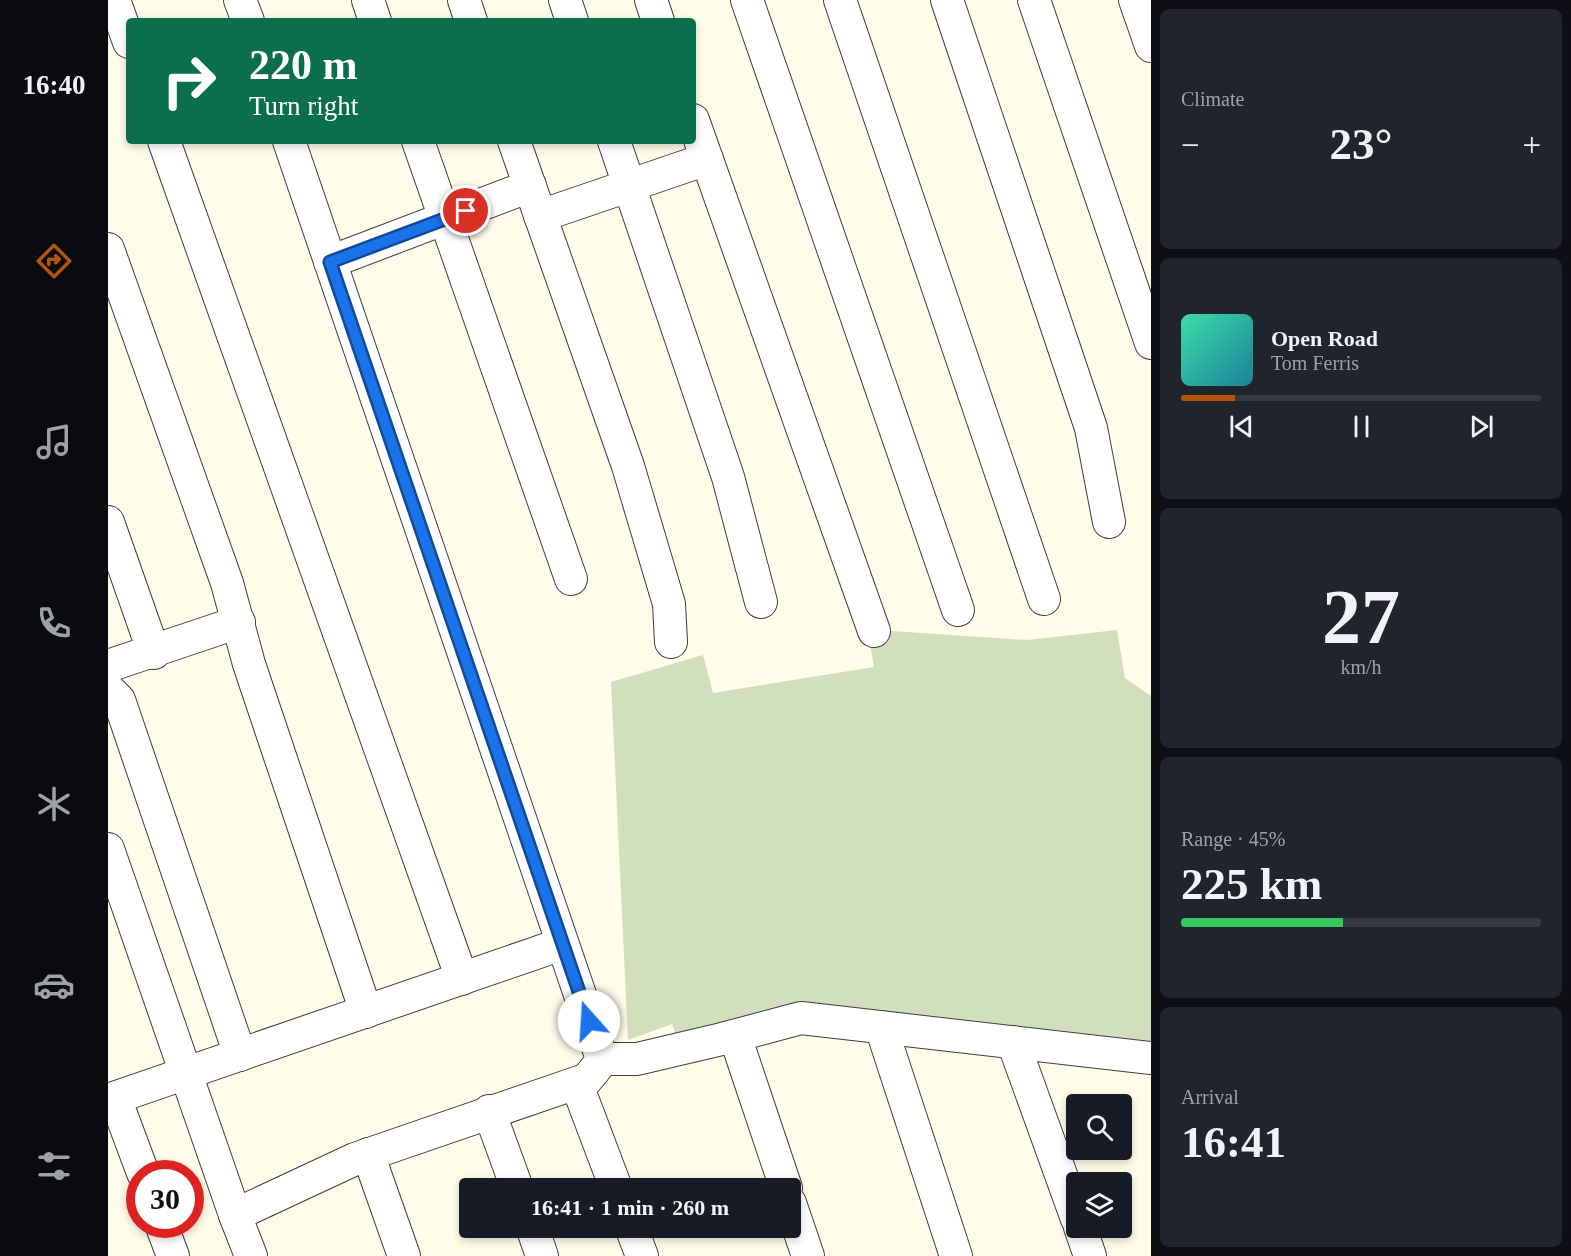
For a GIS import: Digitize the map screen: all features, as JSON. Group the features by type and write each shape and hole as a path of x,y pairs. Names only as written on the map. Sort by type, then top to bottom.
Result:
{"street":[{"path":"114,0 126,34"},
{"path":"240,0 247,18"},
{"path":"368,0 374,18"},
{"path":"464,0 470,18"},
{"path":"565,0 571,18"},
{"path":"651,0 657,18"},
{"path":"747,0 958,610"},
{"path":"840,0 1044,598"},
{"path":"946,0 1091,428 1109,522"},
{"path":"1034,0 1151,343"},
{"path":"1135,0 1151,46"},
{"path":"696,128 874,631"},
{"path":"165,144 462,979"},
{"path":"290,144 562,944 593,1070 579,1090 612,1178"},
{"path":"419,144 571,579"},
{"path":"515,144 628,466 669,604 671,642"},
{"path":"615,144 728,477 761,602"},
{"path":"540,216 707,159"},
{"path":"330,262 530,186"},
{"path":"108,249 227,582 249,664 366,1012"},
{"path":"108,522 154,652"},
{"path":"108,666 239,622"},
{"path":"112,698 240,1055"},
{"path":"108,849 185,1074 251,1256"},
{"path":"138,1160 112,1099 562,944"},
{"path":"235,1215 368,1154 489,1111 593,1070 801,1018 1151,1058"},
{"path":"881,1027 956,1256"},
{"path":"735,1036 783,1178"},
{"path":"1013,1042 1066,1189"},
{"path":"489,1111 513,1178"},
{"path":"368,1154 405,1256"},
{"path":"801,1235 808,1256"},
{"path":"166,1238 173,1256"},
{"path":"536,1238 542,1256"},
{"path":"635,1238 642,1256"},
{"path":"1084,1238 1090,1256"}],"green space":[{"path":"1117,630 1125,678 1151,696 1151,1046 799,1007 678,1041 672,1024 628,1040 611,682 703,655 713,693 874,667 870,644 892,631 1027,640"}],"route":[{"path":"466,211 330,262 589,1021"}]}
